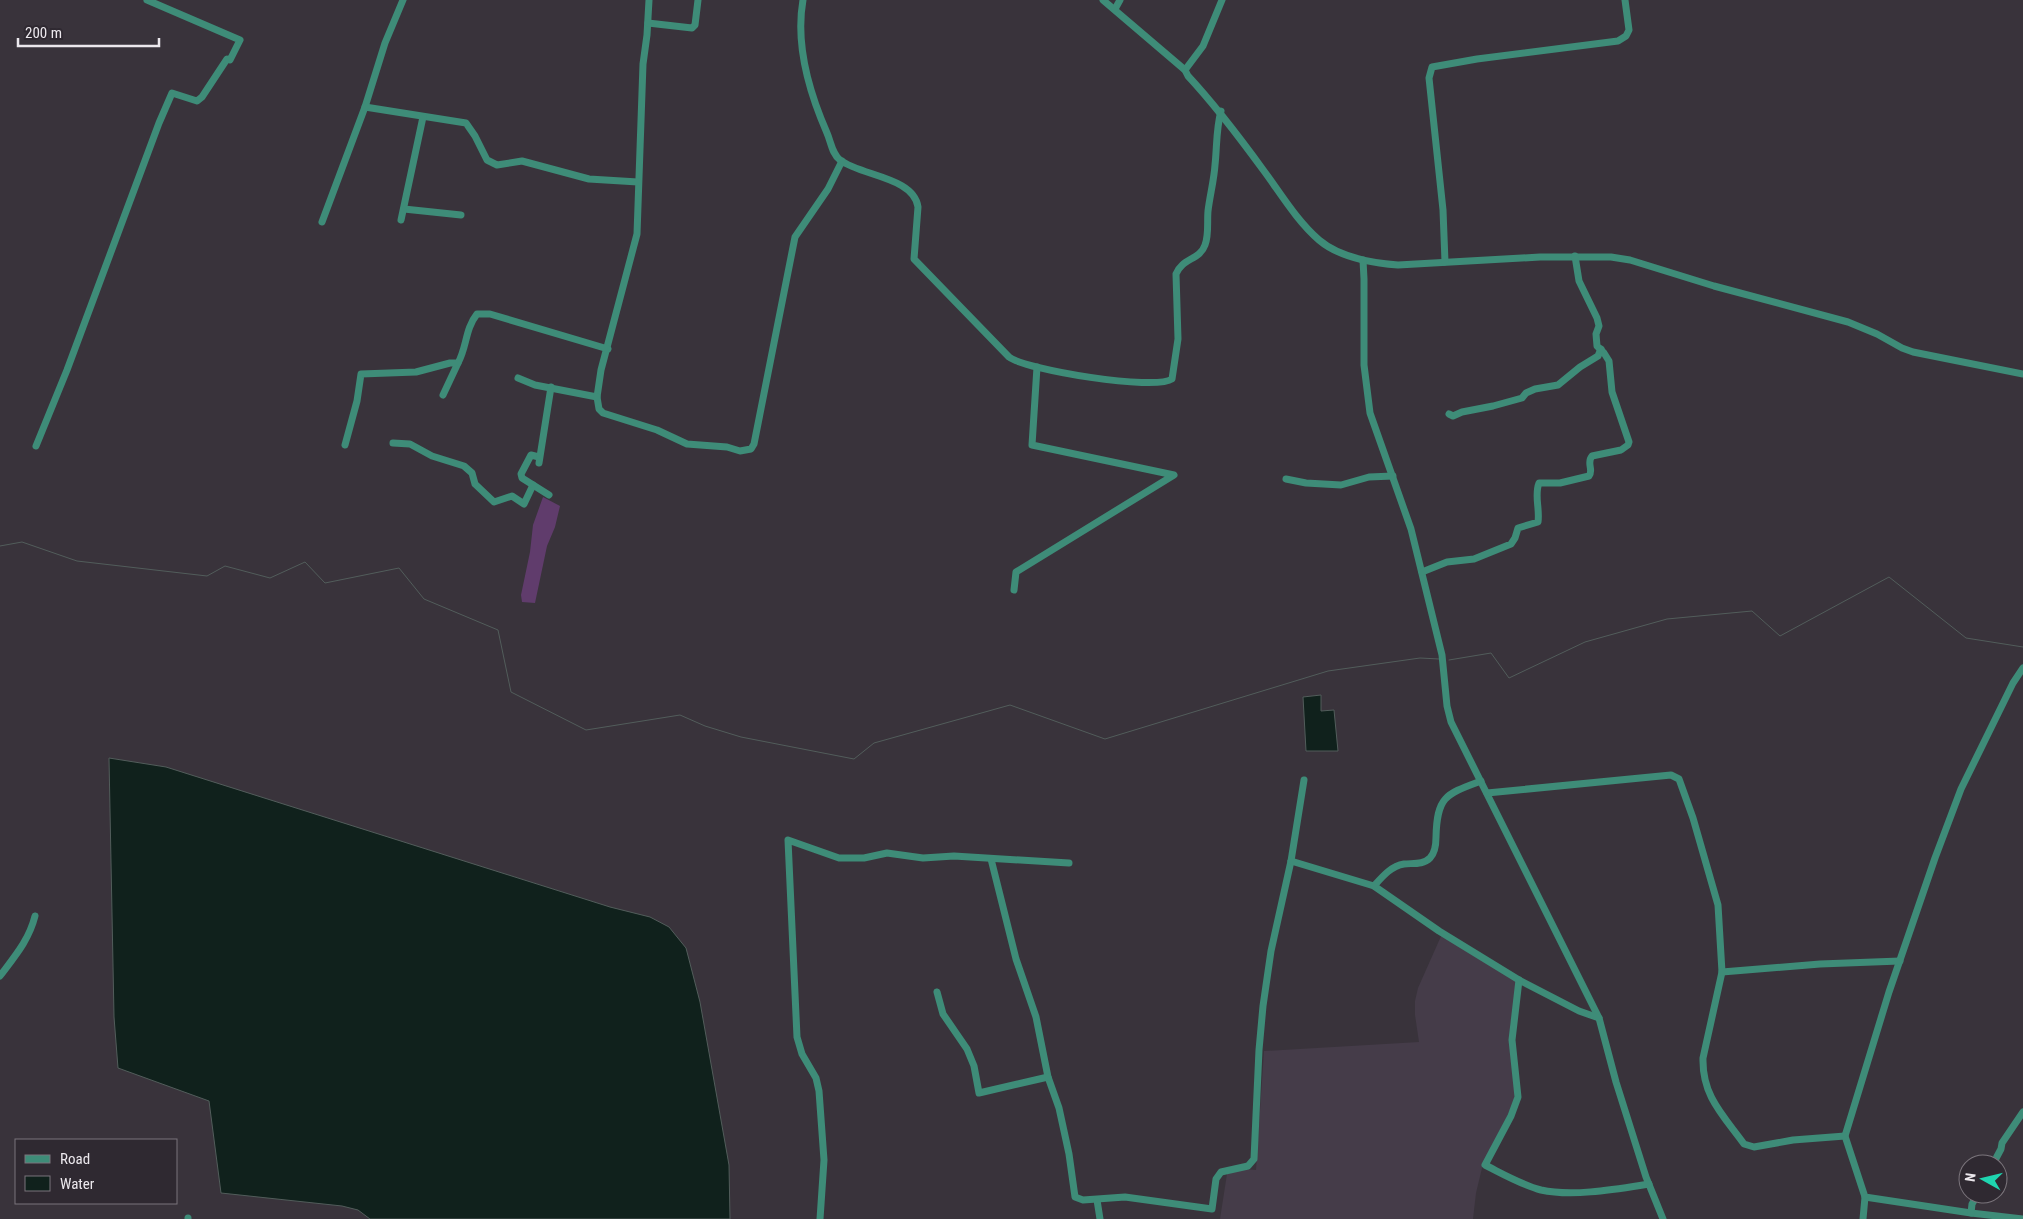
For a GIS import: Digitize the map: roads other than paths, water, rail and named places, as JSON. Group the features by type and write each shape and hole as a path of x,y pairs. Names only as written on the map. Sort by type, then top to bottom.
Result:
{"street":[{"path":"36,446 67,370 159,123 172,93 196,101 202,97 227,59 230,60 240,40 147,0"},
{"path":"322,222 366,107 385,43 403,0"},
{"path":"649,0 643,64 637,234 601,370 597,397 599,409 603,413 657,430 687,444 751,450 754,444 774,351 795,237 828,189 842,161"},
{"path":"648,24 692,28 695,25 698,0"},
{"path":"803,0 801,42 810,89 817,113 834,152 842,161 902,186 912,193 917,200 918,207 914,259 1009,357 1020,364 1118,381 1156,383 1172,379 1178,339 1176,274 1179,267 1185,261 1202,251 1206,242 1217,131 1221,111"},
{"path":"1103,0 1185,70 1188,76 1221,111 1282,197 1313,234 1327,246 1342,254 1363,260 1398,265 1575,256 1611,257 1630,260 1714,286 1848,322 1871,331 1912,352 2023,374"},
{"path":"1115,9 1120,0"},
{"path":"1185,70 1204,46 1222,0"},
{"path":"1445,262 1443,210 1429,78 1432,67 1618,41 1626,36 1629,30 1625,0"},
{"path":"366,107 466,123 487,160 497,165 522,161 589,179 638,182"},
{"path":"401,220 423,117"},
{"path":"404,209 461,215"},
{"path":"1422,572 1447,562 1474,558 1511,544 1518,528 1538,522 1537,488 1539,483 1560,483 1589,476 1591,472 1589,463 1592,456 1620,450 1628,445 1612,392 1609,361 1597,346 1596,334 1599,326 1597,318 1579,281 1575,256"},
{"path":"1363,260 1364,365 1370,413 1411,529 1442,655 1446,706 1451,722 1599,1018 1616,1082 1649,1184 1663,1219"},
{"path":"443,396 462,356 470,323 477,314 490,314 608,349"},
{"path":"1449,414 1453,416 1462,412 1492,406 1522,398 1526,393 1535,389 1558,385 1580,367 1598,356 1601,349"},
{"path":"346,445 358,401 361,374 416,372 450,363 458,363"},
{"path":"1014,590 1016,572 1174,475 1032,445 1037,367"},
{"path":"518,378 535,385 597,397"},
{"path":"549,495 522,478 521,474 531,456 539,460 551,388"},
{"path":"393,443 410,444 432,456 464,466 472,473 475,484 494,502 512,496 524,504 533,485"},
{"path":"1286,479 1341,486 1369,477 1392,476"},
{"path":"1863,1219 1866,1197 1846,1136 1900,961 1961,789 2013,682 2023,668"},
{"path":"1487,793 1671,775 1680,779 1718,905 1722,972 1707,1039 1703,1072 1705,1086 1711,1098 1744,1144 1754,1147 1793,1140 1846,1136"},
{"path":"991,859 1016,959 1036,1017 1048,1077 1064,1132 1073,1193 1078,1200 1125,1197 1212,1209 1216,1179 1221,1172 1248,1166 1252,1163 1263,1006 1271,951 1290,861 1304,780"},
{"path":"1374,886 1391,870 1403,864 1425,862 1430,858 1434,850 1438,815 1444,798 1451,793 1481,781"},
{"path":"820,1219 824,1160 820,1098 816,1078 802,1054 798,1037 788,840 839,858 864,858 887,853 923,858 954,856 1068,863"},
{"path":"1290,861 1374,886 1438,931 1519,980 1579,1011 1599,1018"},
{"path":"0,976 24,945 32,930 35,916"},
{"path":"1722,972 1820,964 1900,961"},
{"path":"1519,980 1512,1040 1518,1097 1511,1116 1491,1150 1485,1165 1529,1186 1556,1192 1574,1192 1649,1184"},
{"path":"937,992 943,1014 967,1049 974,1066 979,1093 1048,1077"},
{"path":"1998,1154 2023,1112"},
{"path":"1866,1197 1971,1213 2023,1218"},
{"path":"1097,1200 1100,1219"},
{"path":"1971,1213 1972,1204"}],"water":[{"path":"1321,695 1321,711 1334,710 1338,751 1306,751 1303,697"},
{"path":"109,758 166,767 610,907 650,917 669,927 686,948 700,1002 729,1165 730,1219 370,1219 358,1210 342,1206 221,1193 209,1101 118,1068 114,1017"}],"waterway":[{"path":"0,546 22,542 77,561 207,576 225,566 270,578 305,562 325,583 399,568 424,599 498,630 511,692 586,730 680,715 705,726 741,737 854,759 874,743 1010,705 1105,739 1328,671 1420,658 1439,659"},
{"path":"1449,660 1491,653 1509,678 1585,642 1667,619 1752,611 1780,636 1889,577 1966,638 2023,647"}]}
